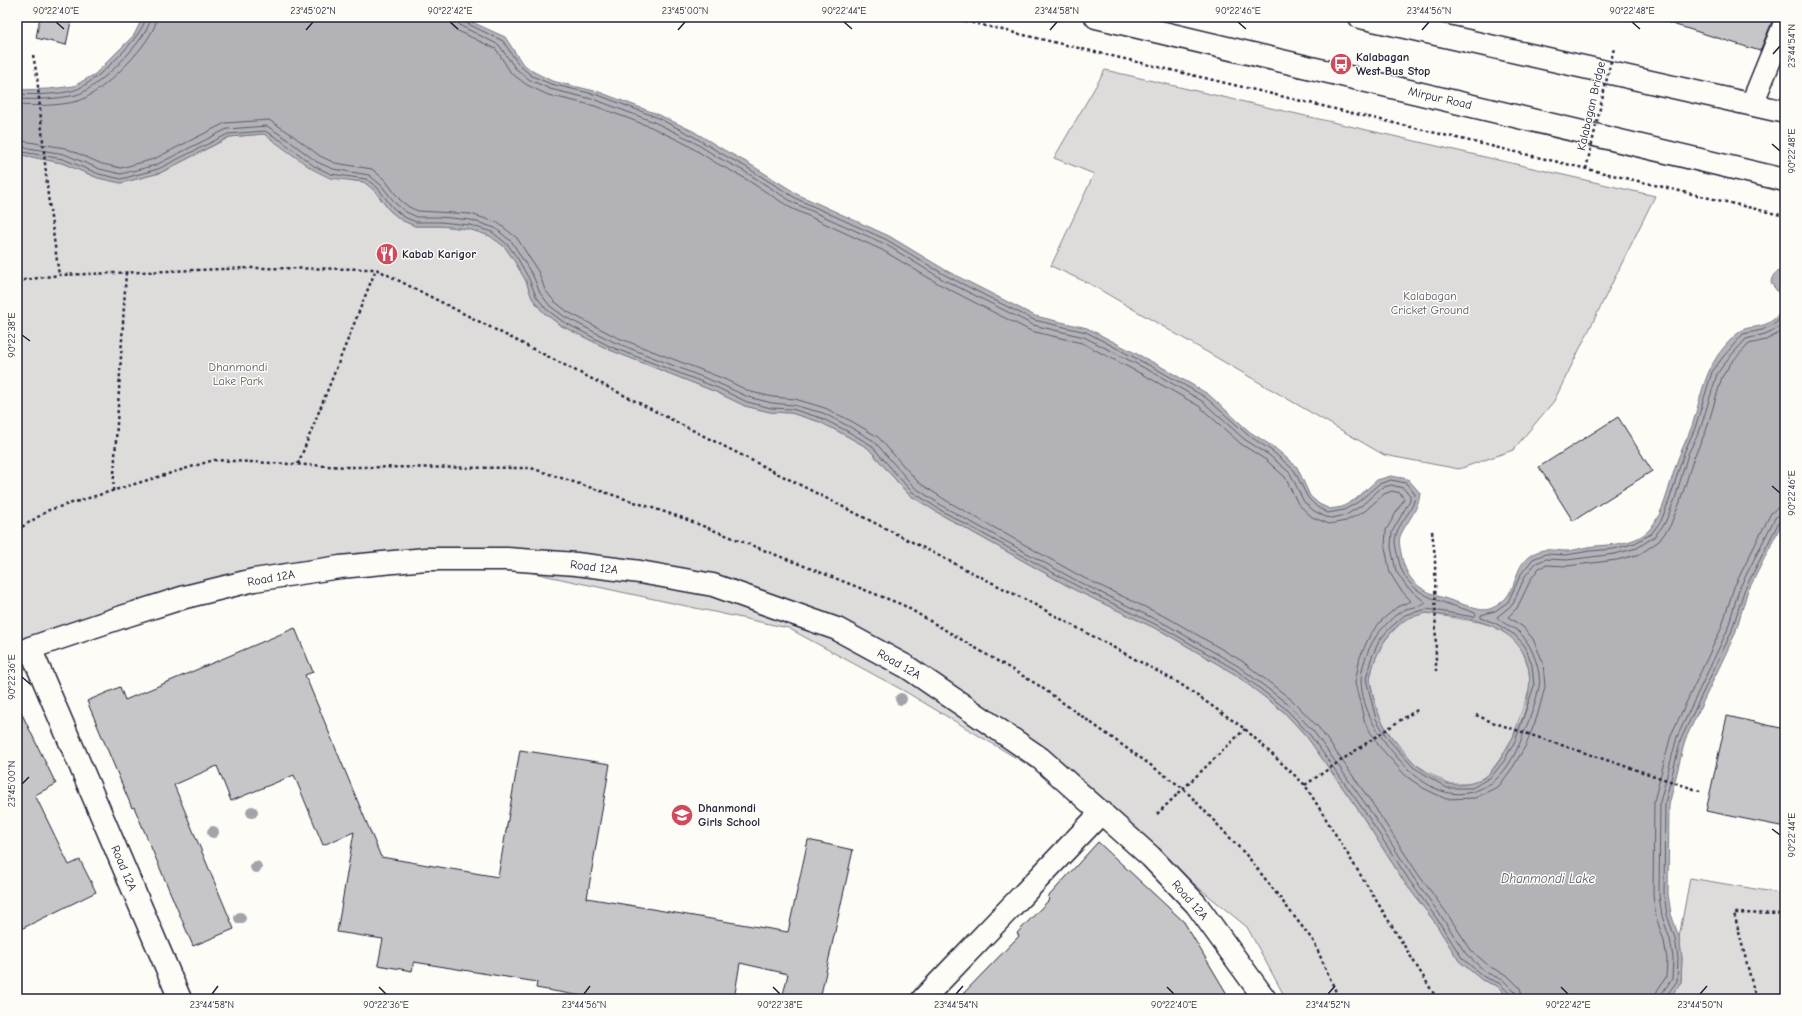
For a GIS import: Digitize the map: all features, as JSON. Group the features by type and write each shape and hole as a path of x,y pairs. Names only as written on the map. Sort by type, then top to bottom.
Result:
{"main road":[{"name":"Mirpur Road","path":"1096,17 1785,180"},
{"path":"1360,17 1785,112"},
{"path":"1752,104 1785,23"},
{"name":"Road 12A","path":"180,999 23,651 122,617 185,598 254,580 340,567 426,559 507,558 576,564 640,572 713,585 837,629 907,667 1040,758 1151,857 1196,904 1265,999"},
{"path":"923,999 1102,812"}],"path":[{"path":"948,17 1785,216"},
{"name":"Kalabagan Bridge","path":"1586,169 1614,48"},
{"path":"33,55 37,76 48,196 59,275"},
{"path":"17,281 59,275 251,268 376,270 1028,601 1179,683 1245,729 1305,785 1437,999"},
{"path":"298,464 376,270"},
{"path":"113,491 126,272"},
{"path":"1432,531 1435,558 1436,671"},
{"path":"1305,785 1419,709"},
{"path":"1476,714 1492,722 1703,792"},
{"path":"1157,814 1245,729"},
{"path":"1756,999 1734,913 1785,914"}],"green space":[{"name":"Kalabagan Cricket Ground","path":"1105,70 1655,196 1554,401 1513,450 1459,469 1384,455 1090,284 1051,266 1094,174 1054,158"},
{"name":"Dhanmondi Lake Park","path":"264,134 279,144 354,181 364,182 375,191 389,210 401,220 415,226 440,226 469,229 490,236 505,247 526,281 532,298 543,312 560,325 610,350 716,392 745,406 770,412 791,413 820,422 868,448 908,494 940,514 1075,590 1163,632 1233,673 1284,712 1307,737 1359,811 1405,883 1434,921 1459,961 1482,980 1497,986 1510,999 1286,999 1247,927 1103,810 906,692 788,628 427,550 17,648 17,154 62,163 98,178 121,183 160,173 230,137"},
{"path":"1426,613 1479,622 1493,626 1513,638 1522,649 1528,666 1531,685 1513,737 1500,759 1488,775 1471,784 1448,784 1415,764 1391,736 1380,718 1374,699 1370,680 1374,661 1383,643 1407,618"},
{"path":"1690,878 1785,894 1785,999 1669,999 1681,982 1682,958 1679,937"}],"water":[{"name":"Dhanmondi Lake","path":"143,17 461,17 505,37 522,63 534,72 552,81 599,92 657,114 693,131 799,195 889,236 947,271 1035,316 1087,328 1160,366 1208,394 1250,432 1275,448 1297,467 1310,496 1319,504 1330,509 1342,507 1356,499 1377,480 1391,476 1408,479 1420,493 1418,504 1401,534 1400,539 1401,553 1408,575 1421,588 1429,592 1482,610 1492,608 1504,600 1509,594 1521,565 1533,554 1543,550 1569,551 1621,543 1637,539 1650,529 1662,508 1677,462 1692,426 1702,389 1713,363 1731,339 1738,333 1745,329 1765,325 1776,317 1781,309 1783,299 1771,283 1772,277 1779,271 1785,270 1785,517 1747,593 1735,634 1685,740 1669,805 1668,894 1671,914 1679,937 1682,958 1681,982 1669,999 1510,999 1497,986 1482,980 1459,961 1434,921 1405,883 1359,811 1307,737 1284,712 1233,673 1163,632 1075,590 940,514 908,494 868,448 820,422 791,413 770,412 745,406 716,392 610,350 560,325 543,312 532,298 526,281 505,247 490,236 469,229 440,226 415,226 401,220 389,210 375,191 364,182 330,178 312,169 264,134 229,137 160,173 121,183 98,178 62,163 17,154 17,90 49,89 74,86 95,74 134,35","holes":["1426,613 1468,619 1492,626 1508,636 1520,647 1527,661 1529,691 1520,724 1492,771 1484,778 1469,784 1453,785 1444,783 1415,764 1396,744 1376,708 1370,680 1372,669 1381,647 1391,632 1400,623 1409,618"]}],"building":[{"path":"40,17 72,17 66,45 36,38"},
{"path":"1670,17 1774,17 1760,51 1669,23"},
{"path":"1618,417 1652,471 1573,521 1539,467"},
{"path":"295,628 313,672 305,675 381,857 498,877 520,750 610,764 587,898 788,932 808,840 853,850 820,999 782,999 788,974 740,963 734,999 599,999 536,988 537,982 414,962 412,971 378,965 383,939 337,932 354,832 323,845 294,775 231,801 217,766 174,785 234,929 193,946 87,701 120,687 125,700"},
{"path":"17,704 56,784 35,795 69,865 80,860 96,892 17,931"},
{"path":"1727,716 1785,729 1785,827 1706,811"},
{"path":"1098,842 1184,922 1230,999 958,999 1019,936 1017,933 1050,899 1048,897"}],"place":[{"name":"Kalabagan West Bus Stop","path":"1341,64"},
{"name":"Kabab Karigor","path":"387,254"},
{"name":"Dhanmondi Girls School","path":"682,815"}]}
